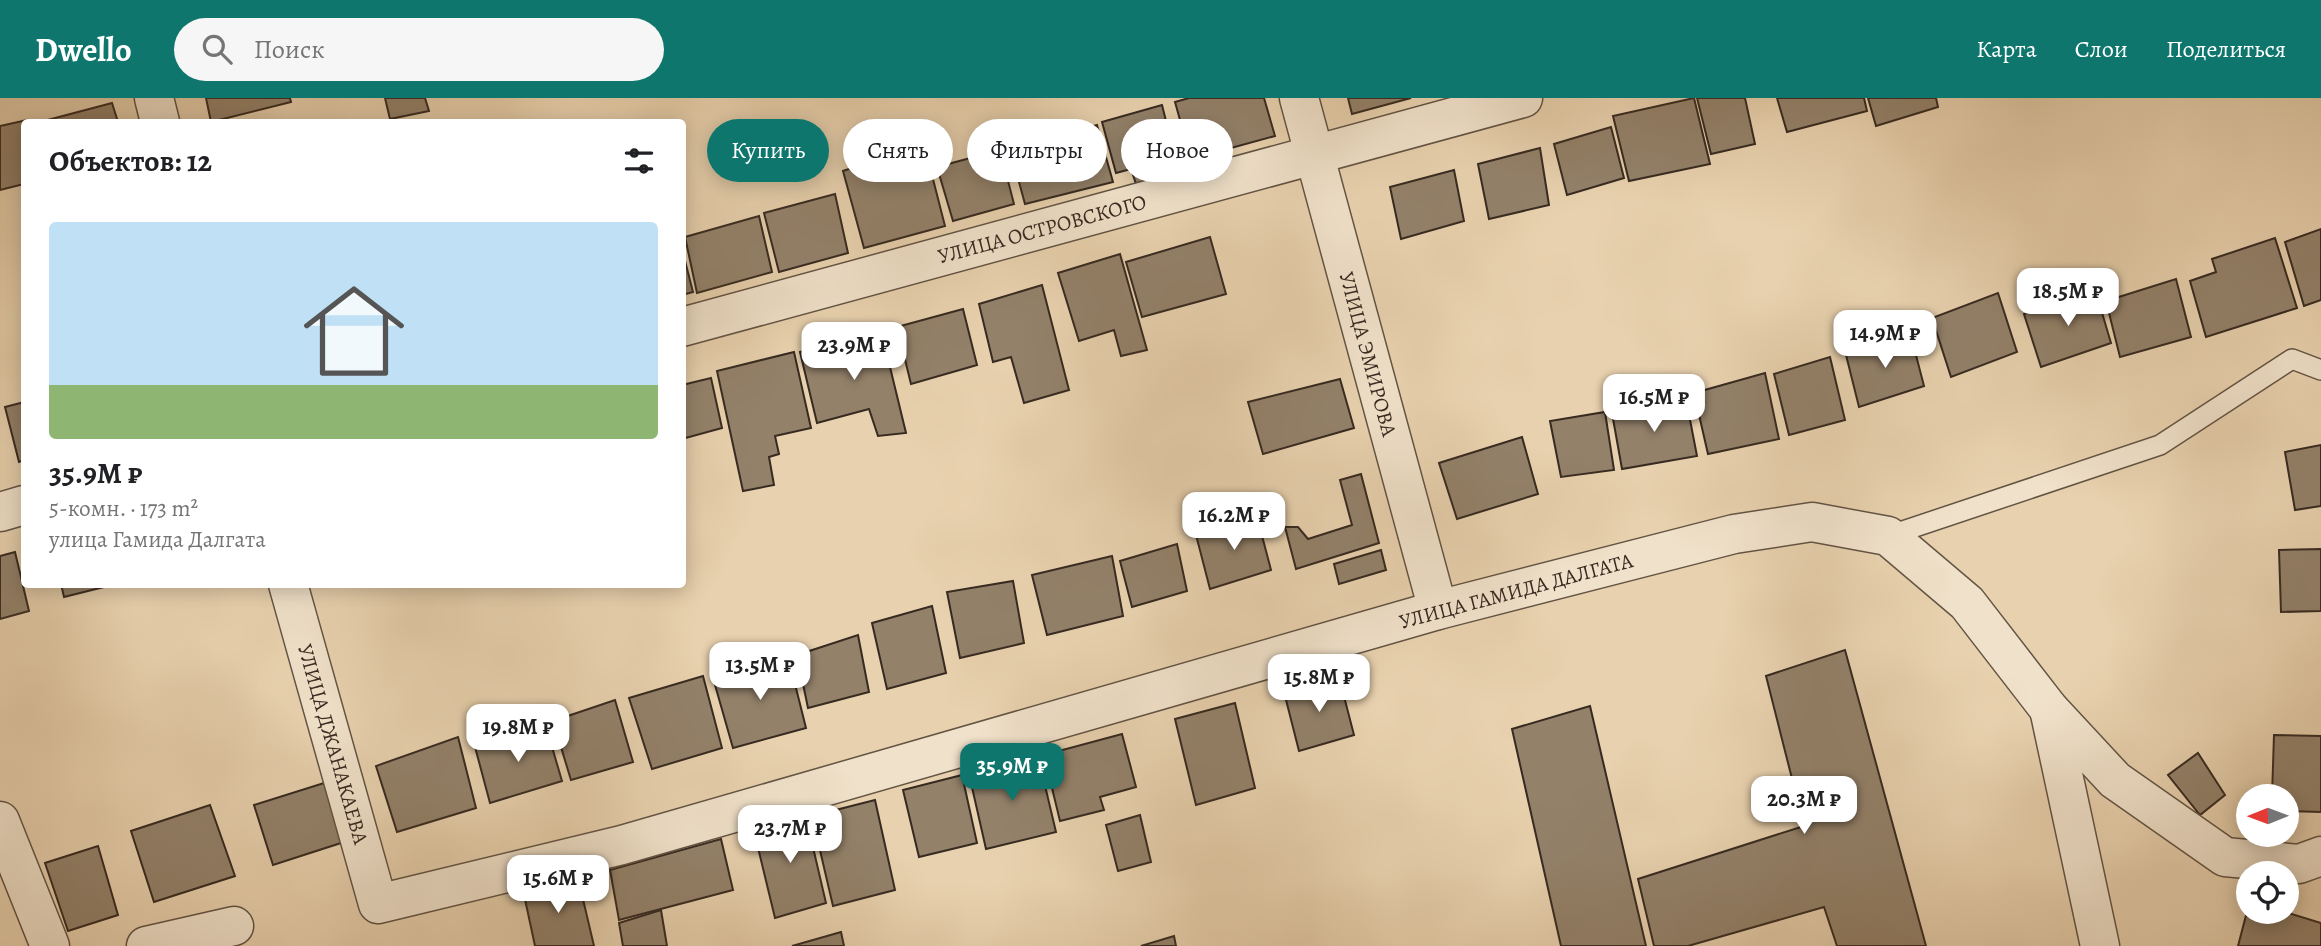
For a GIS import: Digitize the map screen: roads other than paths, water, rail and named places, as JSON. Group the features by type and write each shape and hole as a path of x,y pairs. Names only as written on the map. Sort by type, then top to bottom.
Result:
{"street":[{"path":"154,98 159,119"},
{"name":"УЛИЦА ЭМИРОВА","path":"1298,98 1438,610"},
{"name":"УЛИЦА ОСТРОВСКОГО","path":"686,326 1523,98"},
{"path":"0,512 21,506"},
{"name":"УЛИЦА ГАМИДА ДАЛГАТА","path":"378,904 622,845 1438,610 1734,534 1812,522 1888,536"},
{"path":"1888,536 1966,603 2049,709 2115,780 2225,858 2299,864 2321,856"},
{"name":"УЛИЦА ДЖАНАКАЕВА","path":"289,588 378,904"},
{"path":"2049,709 2100,946"},
{"path":"0,821 50,946"},
{"path":"146,946 234,926"}],"lane":[{"name":"УЛИЦА ГАМИДА ДАЛГАТА","path":"1888,536 2160,445 2292,359 2321,370"}]}
